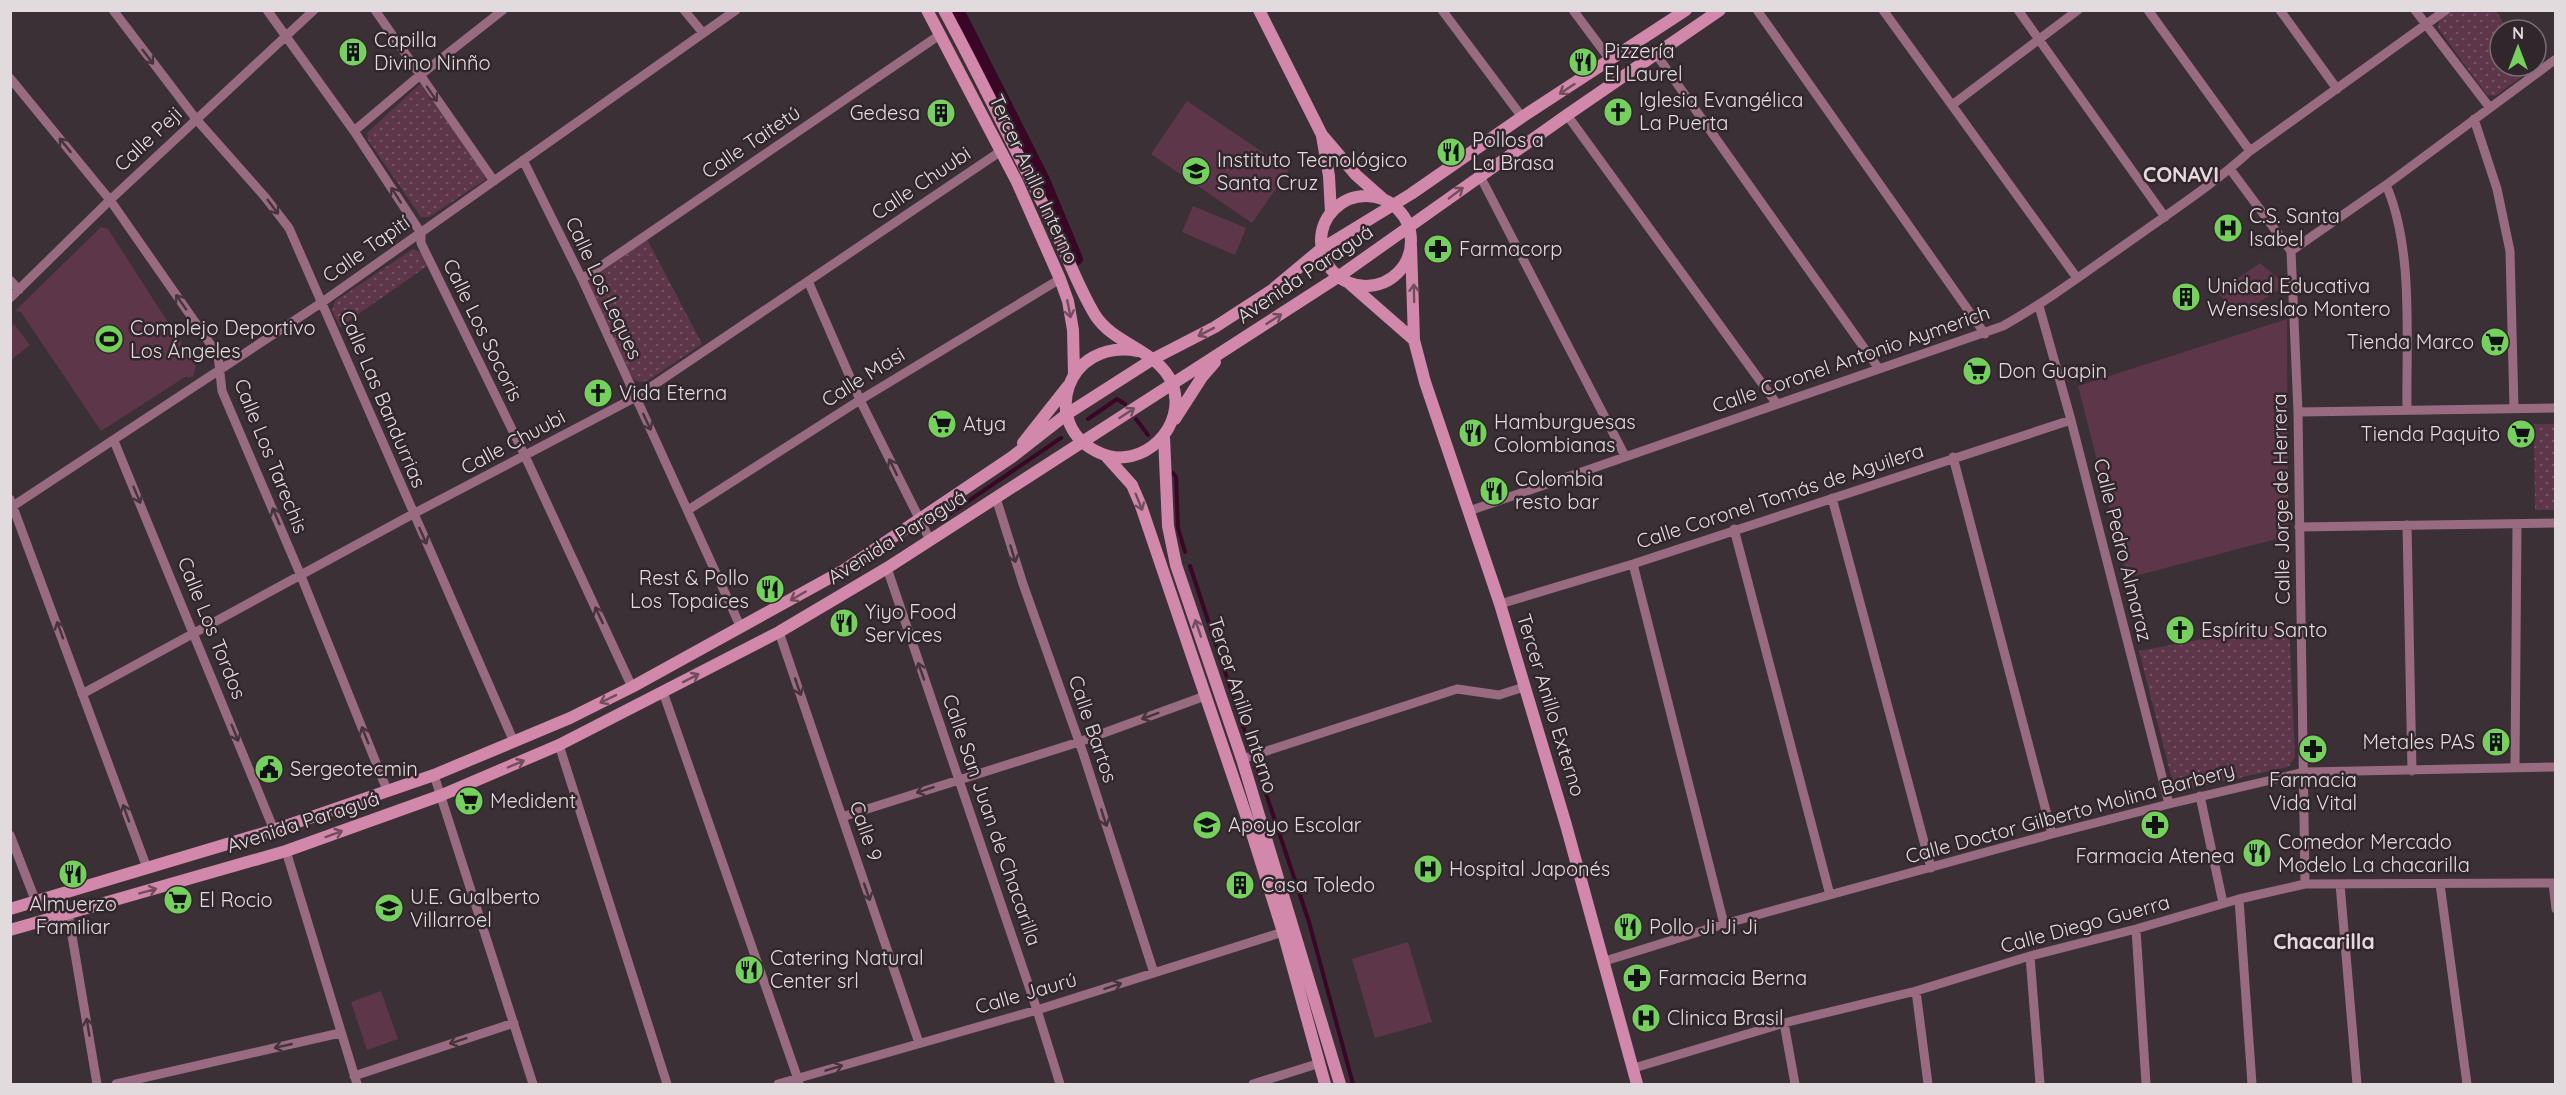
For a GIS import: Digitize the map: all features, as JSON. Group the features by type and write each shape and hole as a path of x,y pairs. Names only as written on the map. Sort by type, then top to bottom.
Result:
{"main road":[{"name":"Tercer Anillo Interno","path":"927,10 1001,151 1068,301 1073,330 1071,380 1066,399 1067,414"},
{"name":"Tercer Anillo Interno","path":"944,10 1040,199 1078,286 1098,318 1134,348 1153,359 1172,383 1175,404 1171,425 1164,437 1152,448 1137,455 1121,457 1105,455"},
{"path":"1259,10 1322,135 1356,175 1400,211 1410,228"},
{"name":"Avenida Paraguá","path":"10,909 274,830 434,775 514,742 633,687 844,570 1012,457 1067,414 1153,359 1215,327 1272,290 1321,249 1388,202 1611,61 1686,10"},
{"name":"Avenida Paraguá","path":"10,930 286,851 442,795 559,746 779,632 887,568 1172,383 1343,280 1480,176 1716,12"},
{"path":"941,34 950,38 953,43 1010,155 1040,199"},
{"path":"1322,135 1329,176 1331,213"},
{"path":"1388,202 1364,196 1346,201 1331,213 1322,230 1321,249 1324,259 1343,280 1414,340"},
{"name":"Tercer Anillo Externo","path":"1410,228 1414,340 1425,382 1500,604 1605,961 1637,1084"},
{"path":"1343,280 1372,286 1394,277 1408,258 1411,246"},
{"name":"Tercer Anillo Interno","path":"1071,380 1083,363 1102,352 1134,348"},
{"path":"1134,348 1169,350"},
{"path":"1171,425 1202,377 1225,351"},
{"path":"1012,457 1071,380"},
{"path":"1067,414 1072,429 1082,442"},
{"name":"Tercer Anillo Interno","path":"1164,437 1168,526 1176,565 1242,759 1340,1084"},
{"name":"Tercer Anillo Interno","path":"1082,442 1105,455 1132,484 1186,638 1283,932 1325,1084"},
{"path":"1186,638 1202,665 1229,748 1233,754 1242,759 1238,778 1270,875 1279,920"},
{"path":"1283,893 1286,927 1323,1049 1320,1064 1327,1070 1331,1084"}],"street":[{"name":"Calle Las Bandurrias","path":"112,10 196,119 265,197 289,228 514,742"},
{"name":"Calle Los Socoris","path":"267,10 354,131 421,233 421,243 525,456 633,687"},
{"name":"Calle Peji","path":"10,298 110,200 314,10"},
{"path":"375,10 494,181"},
{"path":"354,131 503,10"},
{"path":"684,10 703,33"},
{"name":"Calle Tapití","path":"12,504 114,441 321,303 736,10"},
{"path":"1442,10 1522,117"},
{"path":"1573,10 1611,61"},
{"path":"1757,10 1985,334"},
{"path":"1883,10 2077,278"},
{"path":"2018,10 2164,217"},
{"path":"1952,105 2078,10"},
{"path":"2148,10 2250,151"},
{"path":"2280,10 2337,89"},
{"path":"2415,10 2490,108"},
{"name":"Calle Coronel Antonio Aymerich","path":"1469,511 1985,334 2039,306 2446,10"},
{"name":"Calle Taitetú","path":"582,279 941,34"},
{"path":"1656,54 1879,369"},
{"path":"2230,169 2291,251 2386,185 2556,59"},
{"name":"Calle Los Tarechis","path":"10,78 110,200 218,355 222,391 301,576 387,790"},
{"path":"1567,115 1777,405"},
{"path":"2474,119 2498,189 2510,251 2514,408"},
{"name":"Calle Chuubi","path":"82,694 413,514 636,397 1001,151"},
{"name":"Calle Los Leques","path":"523,160 582,279 741,628"},
{"path":"1480,176 1625,456"},
{"path":"2386,185 2396,209 2404,254 2407,408"},
{"name":"Calle Jorge de Herrera","path":"2291,251 2298,412 2305,884"},
{"name":"Calle Masi","path":"688,510 860,400 1060,279"},
{"path":"10,280 19,290"},
{"path":"808,281 860,400 930,540"},
{"name":"Calle Pedro Almaraz","path":"2039,306 2071,420 2169,804"},
{"path":"2298,412 2407,408 2556,408"},
{"name":"Calle Coronel Tomás de Aguilera","path":"1500,604 1633,564 2071,420"},
{"name":"Calle Los Tordos","path":"114,441 274,830"},
{"path":"1953,457 2052,834"},
{"name":"Calle Bartos","path":"996,498 1154,973"},
{"path":"1832,498 1931,868"},
{"path":"12,504 147,868"},
{"path":"2515,767 2517,524"},
{"path":"2299,527 2556,524"},
{"path":"2407,525 2412,771"},
{"path":"1734,529 1830,895"},
{"path":"1633,564 1724,924"},
{"name":"Calle San Juan de Chacarilla","path":"887,568 960,779 1060,1084"},
{"name":"Calle 9","path":"779,632 919,1043"},
{"path":"1242,759 1457,689 1499,695 1524,687"},
{"path":"663,692 798,1082"},
{"path":"842,817 1079,742 1205,696"},
{"path":"559,746 666,1084"},
{"name":"Calle Doctor Gilberto Molina Barbery","path":"1605,961 1724,924 2052,834 2305,772 2556,767"},
{"path":"434,775 534,1084"},
{"path":"2200,796 2223,903"},
{"path":"10,835 36,902"},
{"path":"286,851 356,1080 514,1023"},
{"path":"2554,883 2556,909"},
{"name":"Calle Diego Guerra","path":"1634,1068 1784,1023 1916,991 2030,956 2136,929 2223,903 2305,884 2554,883"},
{"path":"2340,884 2357,1084"},
{"path":"2440,884 2467,1084"},
{"path":"2239,899 2252,1084"},
{"path":"68,912 97,1084"},
{"path":"2136,929 2146,1084"},
{"name":"Calle Jaurú","path":"778,1084 798,1082 919,1043 1037,1010 1283,932"},
{"path":"2030,956 2040,1084"},
{"path":"1916,991 1928,1084"},
{"path":"1784,1023 1796,1084"},
{"path":"116,1084 340,1033"},
{"path":"1253,1084 1320,1064"}],"shaded area":[{"path":"2454,10 2496,11 2500,18 2488,18 2488,78 2520,78 2495,96 2487,95 2438,28 2439,21"},
{"path":"420,84 488,178 429,217 421,217 368,140 367,133"},
{"path":"1187,101 1289,170 1252,223 1151,154"},
{"path":"1193,206 1246,228 1235,255 1182,232"},
{"name":"Complejo Deportivo Los Ángeles","path":"101,227 108,229 196,366 193,377 185,377 101,431 21,312 15,311"},
{"path":"647,239 702,344 647,381 640,382 633,379 590,288 589,281"},
{"path":"413,249 420,252 427,266 340,327 332,311 335,301"},
{"path":"2260,263 2286,285 2236,317 2218,292"},
{"path":"2287,319 2288,536 2127,578 2078,386"},
{"path":"14,324 30,345 11,360 11,327"},
{"path":"2534,424 2555,424 2555,510 2535,510"},
{"path":"2289,623 2295,757 2288,767 2184,790 2173,783 2139,651"},
{"path":"1408,942 1432,1022 1375,1038 1352,959"},
{"path":"381,991 398,1039 367,1050 351,1002"}],"waterway":[{"path":"958,10 1044,180 1077,259"},
{"path":"1088,419 1117,399 1125,404"},
{"path":"1136,419 1148,435"},
{"path":"942,519 1061,438"},
{"path":"1173,473 1176,477 1178,528 1185,552"},
{"path":"1190,566 1250,747"},
{"path":"1255,761 1309,922 1353,1084"}],"place":[{"name":"Capilla Divino Ninño","path":"353,52"},
{"name":"Pizzería El Laurel","path":"1583,62"},
{"name":"Iglesia Evangélica La Puerta","path":"1618,112"},
{"name":"Gedesa","path":"941,113"},
{"name":"Pollos a La Brasa","path":"1451,152"},
{"name":"Instituto Tecnológico Santa Cruz","path":"1196,171"},
{"name":"C.S. Santa Isabel","path":"2228,228"},
{"name":"Farmacorp","path":"1438,249"},
{"name":"Unidad Educativa Wenseslao Montero","path":"2186,297"},
{"name":"Complejo Deportivo Los Ángeles","path":"109,339"},
{"name":"Tienda Marco","path":"2495,342"},
{"name":"Don Guapin","path":"1977,371"},
{"name":"Vida Eterna","path":"598,393"},
{"name":"Atya","path":"942,424"},
{"name":"Hamburguesas Colombianas","path":"1473,433"},
{"name":"Tienda Paquito","path":"2521,434"},
{"name":"Colombia resto bar","path":"1494,491"},
{"name":"Rest & Pollo Los Topaices","path":"770,589"},
{"name":"Yiyo Food Services","path":"844,623"},
{"name":"Espíritu Santo","path":"2180,630"},
{"name":"Metales PAS","path":"2496,742"},
{"name":"Farmacia Vida Vital","path":"2313,749"},
{"name":"Sergeotecmin","path":"269,769"},
{"name":"Medident","path":"469,801"},
{"name":"Apoyo Escolar","path":"1207,825"},
{"name":"Farmacia Atenea","path":"2155,825"},
{"name":"Comedor Mercado Modelo La chacarilla","path":"2257,853"},
{"name":"Hospital Japonés","path":"1428,869"},
{"name":"Almuerzo Familiar","path":"73,874"},
{"name":"Casa Toledo","path":"1240,885"},
{"name":"El Rocio","path":"178,900"},
{"name":"U.E. Gualberto Villarroel","path":"389,908"},
{"name":"Pollo Ji Ji Ji","path":"1628,927"},
{"name":"Catering Natural Center srl","path":"749,970"},
{"name":"Farmacia Berna","path":"1637,978"},
{"name":"Clinica Brasil","path":"1646,1018"}],"district":[{"name":"CONAVI","path":"2181,175"},
{"name":"Chacarilla","path":"2324,942"}]}
